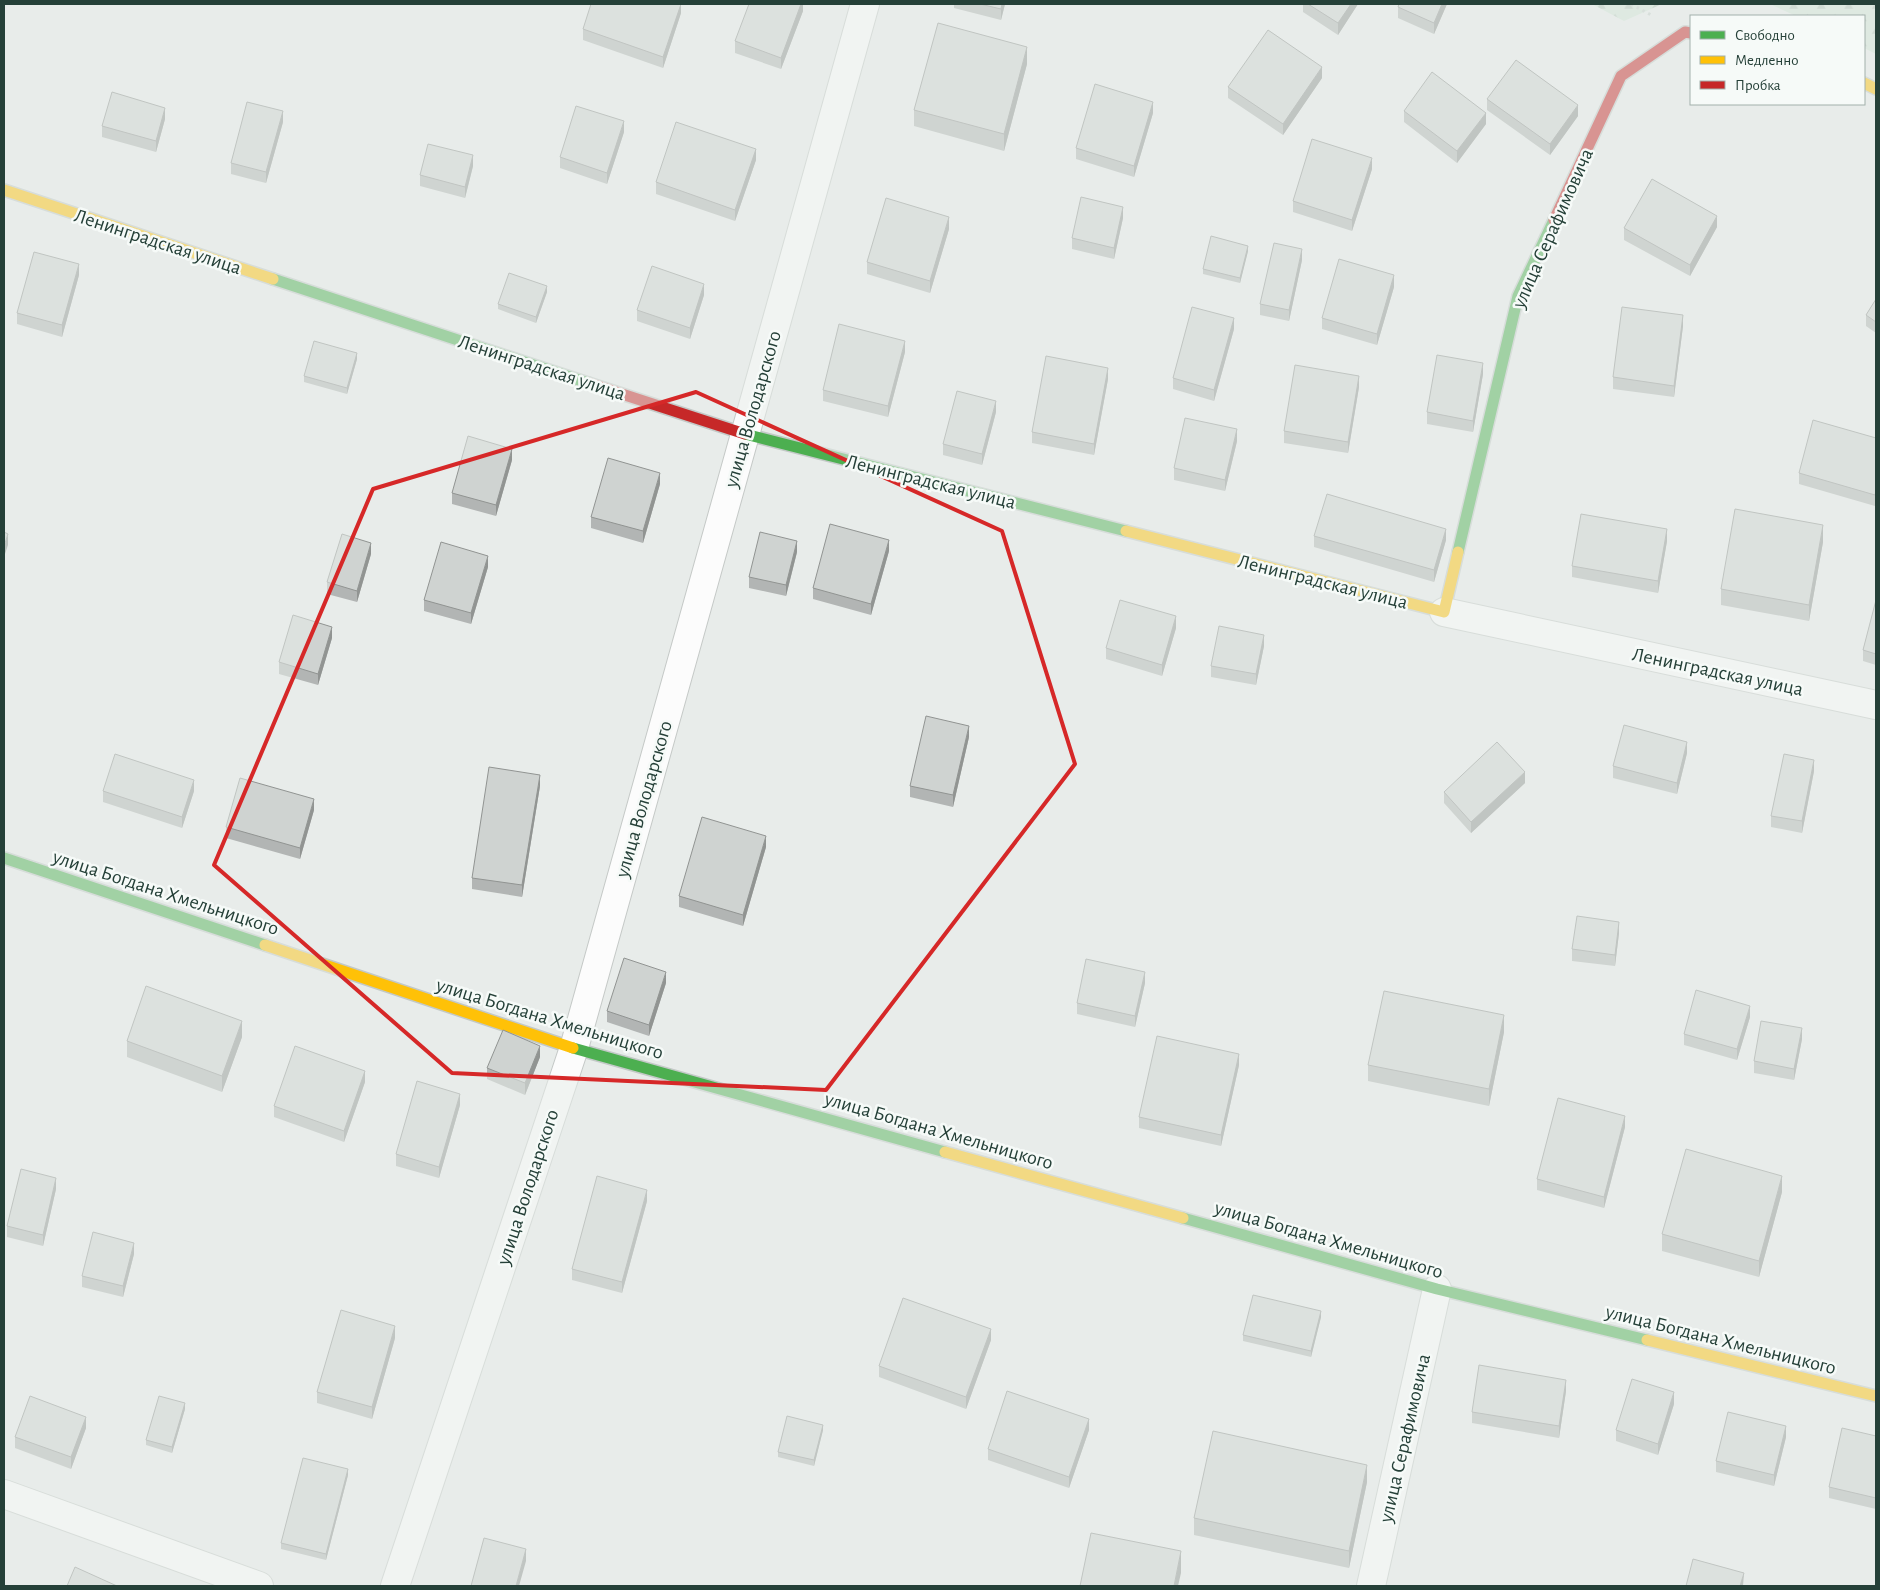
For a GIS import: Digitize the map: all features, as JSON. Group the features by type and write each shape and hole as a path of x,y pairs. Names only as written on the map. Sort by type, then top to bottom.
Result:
{"street":[{"name":"улица Володарского","path":"395,1586 574,1048 865,4"},
{"name":"улица Серафимовича","path":"1444,612 1518,296 1621,76 1685,32 1690,33"},
{"name":"Ленинградская улица","path":"4,190 744,434 1444,612 1876,705"},
{"name":"улица Богдана Хмельницкого","path":"4,858 574,1048 1438,1289 1876,1396"},
{"name":"улица Серафимовича","path":"1371,1586 1438,1289"},
{"path":"4,1494 259,1586"}],"highlighted area":[{"path":"696,392 1002,531 1075,764 826,1090 452,1073 214,865 373,489"}],"green space":[{"path":"1592,4 1662,4 1624,21"},
{"path":"1770,4 1876,4 1876,54 1865,48 1865,15 1794,15"}],"building":[{"path":"591,4 681,4 663,57 583,29"},
{"path":"749,4 801,4 781,58 735,41"},
{"path":"980,4 1002,4 1001,9"},
{"path":"1308,4 1351,4 1338,23"},
{"path":"1399,4 1442,4 1434,23 1398,7"},
{"path":"938,23 1027,47 1004,134 914,110"},
{"path":"1268,30 1322,67 1283,124 1228,87"},
{"path":"1516,60 1578,105 1550,144 1487,99"},
{"path":"1432,72 1486,113 1457,151 1404,111"},
{"path":"1095,84 1153,102 1134,166 1076,148"},
{"path":"112,92 165,108 156,141 102,126"},
{"path":"247,102 283,111 266,172 231,163"},
{"path":"576,106 624,121 607,173 560,157"},
{"path":"676,122 756,149 735,210 656,182"},
{"path":"1312,139 1372,158 1352,220 1293,201"},
{"path":"428,144 473,155 465,187 420,175"},
{"path":"1652,179 1717,216 1690,265 1624,228"},
{"path":"1081,197 1123,207 1114,248 1072,238"},
{"path":"886,198 949,217 930,281 867,262"},
{"path":"1211,236 1248,246 1240,278 1203,269"},
{"path":"1274,243 1302,249 1289,310 1260,304"},
{"path":"34,252 79,264 62,325 17,313"},
{"path":"1339,259 1394,275 1377,334 1322,318"},
{"path":"652,266 704,284 690,328 637,310"},
{"path":"509,273 547,286 536,317 498,304"},
{"path":"1876,299 1876,322 1866,315"},
{"path":"1192,307 1234,318 1214,390 1173,378"},
{"path":"1622,307 1683,315 1674,386 1613,377"},
{"path":"839,324 905,341 888,406 823,390"},
{"path":"314,341 357,353 347,388 304,376"},
{"path":"1437,355 1483,363 1473,421 1427,412"},
{"path":"1046,356 1108,368 1094,444 1032,432"},
{"path":"1295,365 1359,376 1348,442 1284,431"},
{"path":"957,391 996,401 982,454 943,444"},
{"path":"1185,418 1237,429 1225,480 1174,468"},
{"path":"1813,420 1876,438 1875,495 1799,473"},
{"path":"468,436 512,449 496,505 452,493"},
{"path":"608,458 660,473 643,531 591,517"},
{"path":"1327,494 1446,529 1434,570 1314,536"},
{"path":"1735,509 1823,525 1809,605 1721,589"},
{"path":"1581,514 1667,529 1658,581 1572,566"},
{"path":"830,524 889,540 871,604 813,588"},
{"path":"4,532 8,534 4,546"},
{"path":"760,532 797,541 786,585 749,577"},
{"path":"342,534 371,543 357,591 327,582"},
{"path":"441,542 488,556 471,613 424,600"},
{"path":"1120,600 1176,616 1162,665 1106,648"},
{"path":"1876,600 1876,654 1863,650"},
{"path":"293,615 332,627 318,674 279,662"},
{"path":"1219,626 1264,635 1256,674 1211,666"},
{"path":"926,716 969,726 953,795 910,786"},
{"path":"1624,725 1687,742 1677,783 1613,766"},
{"path":"1497,742 1525,772 1471,822 1444,792"},
{"path":"115,754 194,780 182,817 103,791"},
{"path":"1784,754 1814,760 1802,821 1771,816"},
{"path":"489,767 540,775 522,885 472,878"},
{"path":"240,778 314,799 300,848 226,827"},
{"path":"702,817 766,836 743,915 679,896"},
{"path":"1577,916 1619,922 1615,955 1572,949"},
{"path":"624,958 666,972 649,1025 607,1011"},
{"path":"1086,959 1145,972 1135,1016 1077,1003"},
{"path":"146,986 242,1021 222,1076 127,1041"},
{"path":"1696,990 1750,1006 1737,1049 1684,1034"},
{"path":"1384,991 1504,1015 1489,1089 1368,1065"},
{"path":"1761,1021 1802,1028 1794,1069 1754,1061"},
{"path":"503,1030 540,1046 525,1083 487,1068"},
{"path":"1157,1036 1239,1054 1221,1135 1139,1117"},
{"path":"295,1046 365,1071 344,1131 274,1106"},
{"path":"417,1081 460,1094 439,1167 396,1154"},
{"path":"1558,1098 1625,1116 1604,1197 1537,1179"},
{"path":"1686,1149 1782,1176 1759,1261 1662,1234"},
{"path":"21,1169 56,1178 43,1235 7,1226"},
{"path":"597,1176 647,1190 622,1282 572,1269"},
{"path":"93,1232 134,1243 123,1286 82,1276"},
{"path":"1253,1295 1321,1311 1311,1351 1243,1335"},
{"path":"903,1298 991,1329 966,1397 879,1366"},
{"path":"341,1310 395,1326 372,1407 317,1392"},
{"path":"1479,1365 1566,1380 1559,1426 1472,1412"},
{"path":"1632,1379 1674,1392 1658,1444 1616,1430"},
{"path":"1007,1391 1089,1419 1069,1477 988,1449"},
{"path":"30,1396 86,1417 71,1457 15,1437"},
{"path":"159,1396 185,1403 172,1447 146,1440"},
{"path":"1728,1412 1786,1426 1774,1475 1716,1461"},
{"path":"787,1416 823,1425 814,1460 778,1452"},
{"path":"1842,1428 1876,1436 1876,1498 1829,1487"},
{"path":"1213,1431 1367,1465 1349,1551 1194,1518"},
{"path":"303,1458 348,1469 326,1554 281,1543"},
{"path":"1091,1533 1181,1551 1174,1586 1080,1586"},
{"path":"484,1538 526,1549 516,1586 471,1586"},
{"path":"1693,1559 1744,1573 1740,1586 1686,1586"},
{"path":"75,1567 117,1586 67,1586"}],"traffic: fast":[{"path":"1458,552 1518,296 1554,220"},
{"path":"273,279 588,383"},
{"path":"745,434 1126,531"},
{"path":"4,858 265,945"},
{"path":"573,1048 945,1152"},
{"path":"1183,1218 1437,1289 1647,1340"}],"traffic: slow":[{"path":"1865,84 1876,89"},
{"path":"4,190 273,279"},
{"path":"1126,531 1444,612 1458,552"},
{"path":"265,945 573,1048"},
{"path":"945,1152 1183,1218"},
{"path":"1647,1340 1876,1396"}],"traffic: jam":[{"path":"1554,220 1621,76 1685,32 1690,33"},
{"path":"588,383 745,434"}]}
